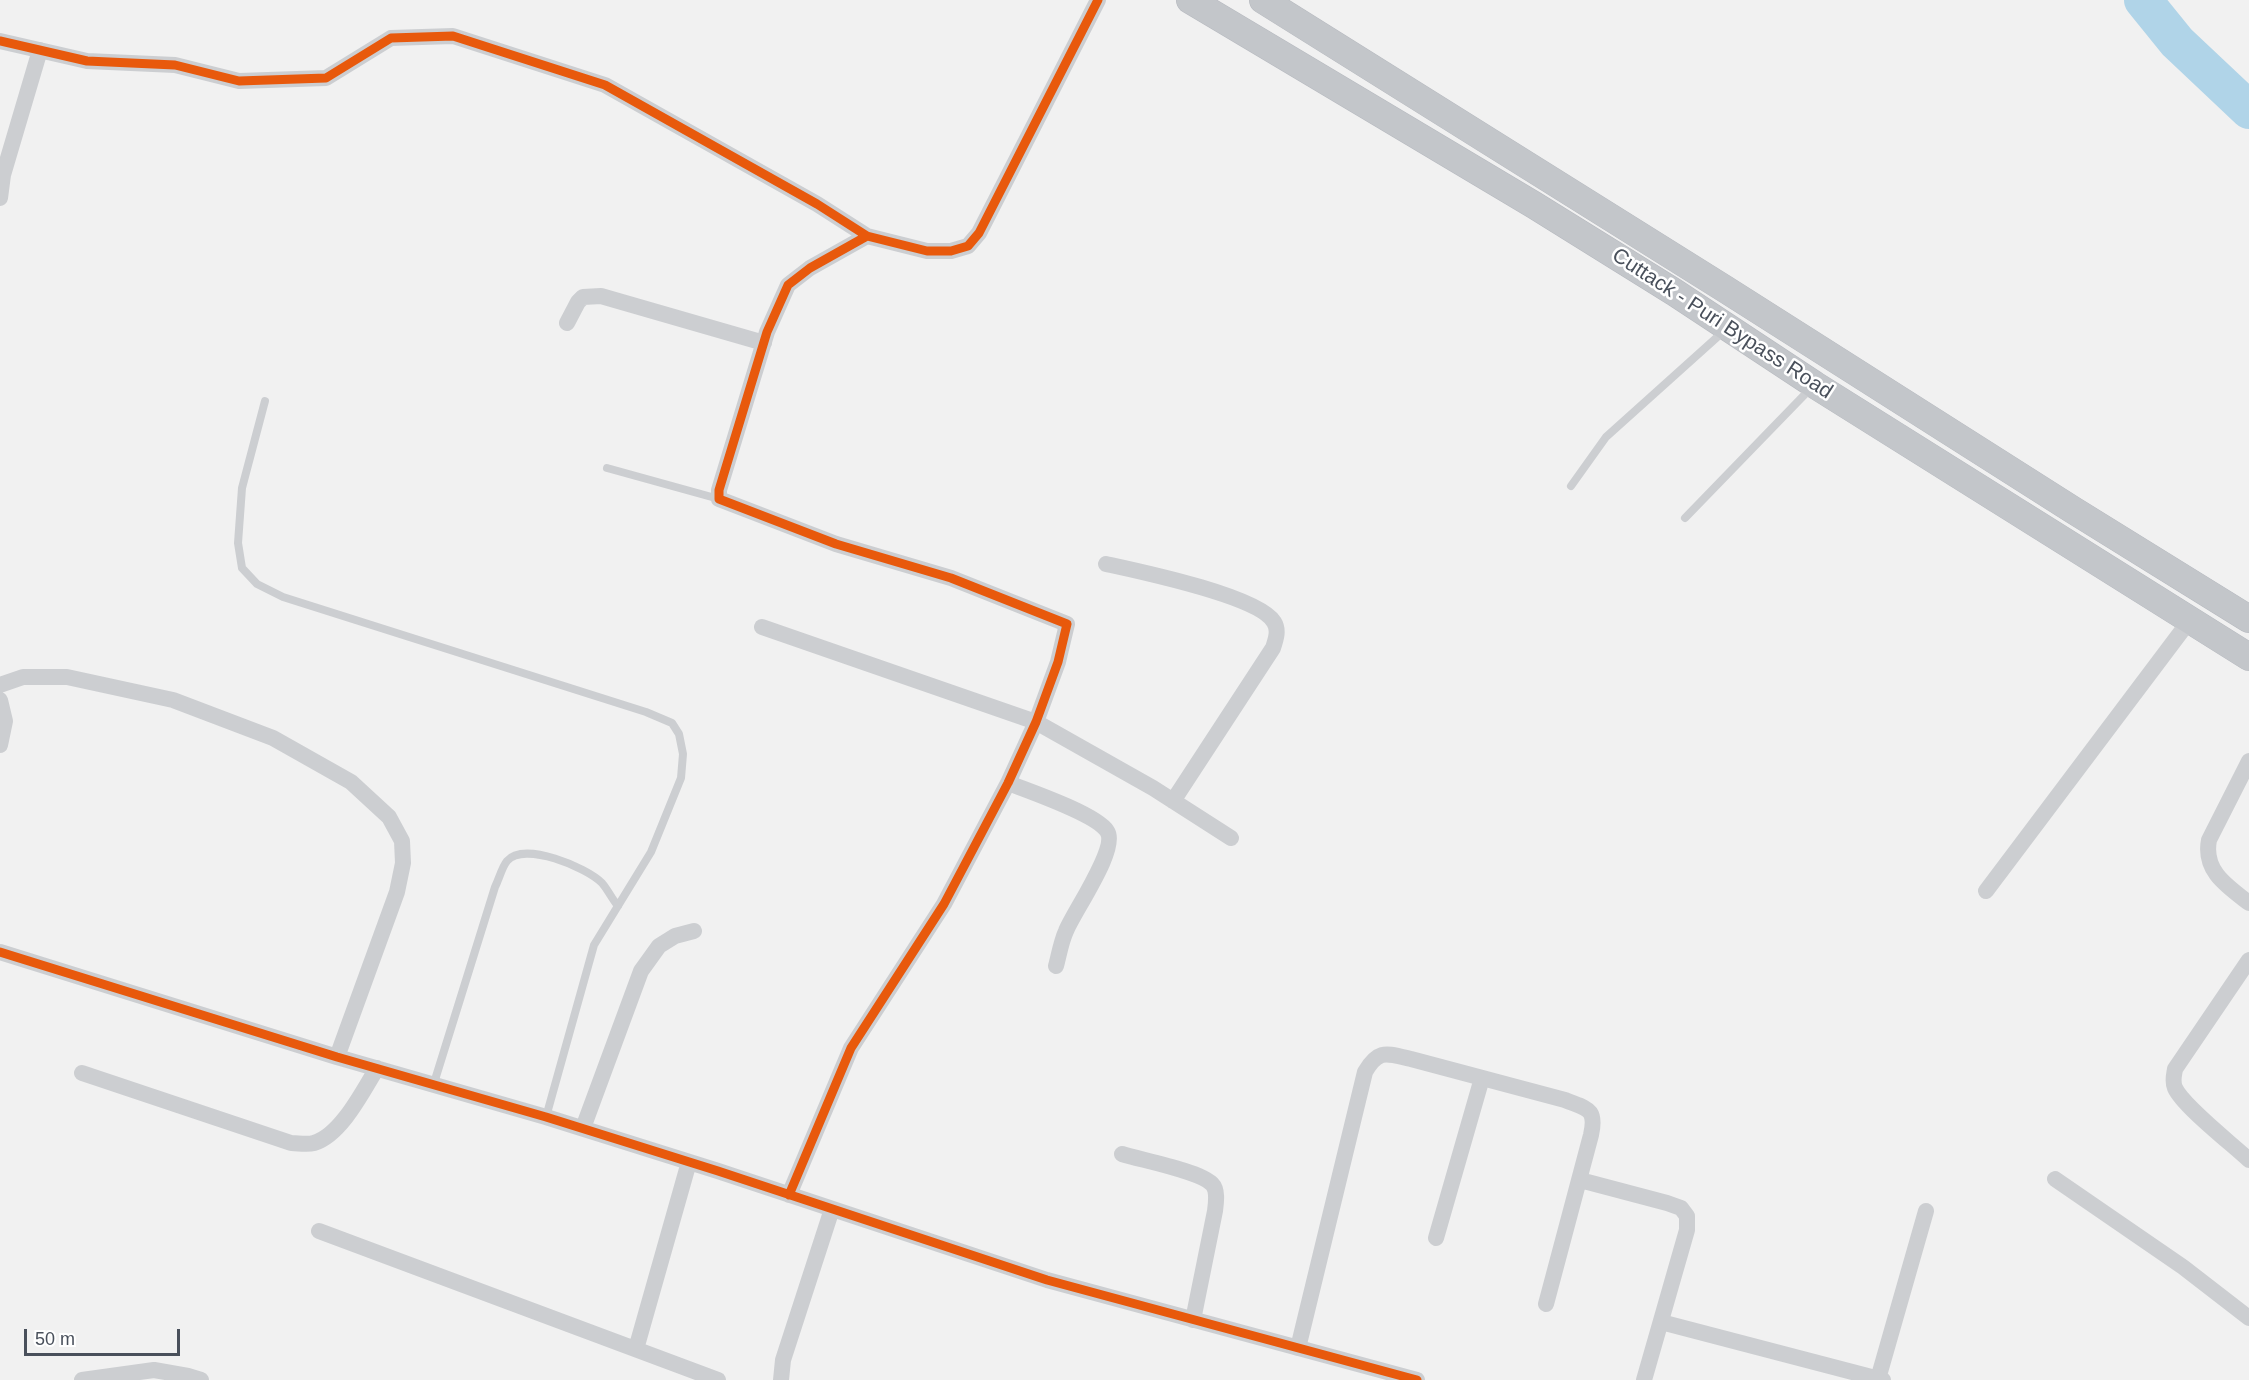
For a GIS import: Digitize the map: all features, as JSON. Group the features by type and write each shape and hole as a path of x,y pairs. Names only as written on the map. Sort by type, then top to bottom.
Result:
{"highway":[{"name":"Cuttack - Puri Bypass Road","path":"1190,0 1534,205 1729,326 1815,385 2249,657"},
{"name":"Cuttack - Puri Bypass Road","path":"1263,0 2249,619"}],"street":[{"path":"0,41 87,61 175,65 239,81 326,78 391,38 453,36 605,85 817,204 867,236 927,251 951,251 968,246 979,233 1098,0"},
{"path":"0,198 3,175 40,50"},
{"path":"789,1195 851,1048 944,904 1008,783 1058,662 1066,624 951,578 836,544 719,499 719,490 764,343 788,285 810,268 867,236"},
{"path":"567,323 583,297 601,296 764,343"},
{"path":"1106,564 1189,583 1228,597 1263,612 1274,622 1278,633 1273,648 1173,801"},
{"path":"1986,891 2190,620"},
{"path":"762,627 1035,722 1173,801 1231,838"},
{"path":"0,685 23,677 68,677 173,700 273,738 351,783 389,818 402,841 404,863 397,892 337,1057"},
{"path":"0,700 5,721 0,745"},
{"path":"2249,761 2209,840 2206,853 2210,866 2229,888 2249,903"},
{"path":"1008,783 1089,816 1107,830 1110,837 1103,862 1065,933 1056,966"},
{"path":"583,1128 641,971 659,946 675,936 694,931"},
{"path":"0,952 337,1057 434,1083 583,1128 1047,1280 1298,1348 1384,1376 1417,1380"},
{"path":"2249,960 2175,1069 2173,1079 2175,1088 2187,1104 2249,1160"},
{"path":"1298,1348 1365,1072 1373,1059 1380,1055 1389,1054 1565,1100 1593,1114 1594,1122 1580,1180 1546,1304"},
{"path":"82,1073 291,1143 313,1144 327,1137 346,1116 377,1068"},
{"path":"1436,1238 1482,1078"},
{"path":"1122,1154 1198,1176 1213,1184 1216,1193 1215,1211 1193,1320"},
{"path":"636,1349 688,1162"},
{"path":"2055,1179 2183,1267 2249,1318"},
{"path":"1580,1180 1667,1203 1681,1208 1687,1216 1687,1230 1644,1380"},
{"path":"782,1380 783,1360 832,1209"},
{"path":"1661,1322 1880,1379 1926,1211"},
{"path":"319,1231 718,1380"},
{"path":"82,1380 153,1370 201,1380"}],"lane":[{"path":"1571,486 1606,438 1729,326"},
{"path":"1685,518 1815,385"},
{"path":"265,401 242,488 238,543 242,568 257,584 283,597 646,712 672,723 679,734 683,754 681,778 651,852 594,945 546,1117"},
{"path":"607,468 719,499"},
{"path":"434,1083 495,887 507,861 517,854 531,853 588,872 602,883 618,906"}],"waterway":[{"path":"2143,0 2177,42 2249,110"}],"cycle path":[{"path":"0,41 87,61 175,65 239,81 326,78 391,38 453,36 605,85 817,204 867,236 927,251 951,251 968,246 979,233 1098,0"},
{"path":"789,1195 851,1048 944,904 1008,783 1036,722 1058,662 1067,624 951,578 836,544 719,499 719,490 767,332 788,285 810,268 867,236"},
{"path":"0,952 337,1057 546,1117 718,1171 1047,1280 1417,1380"}]}
